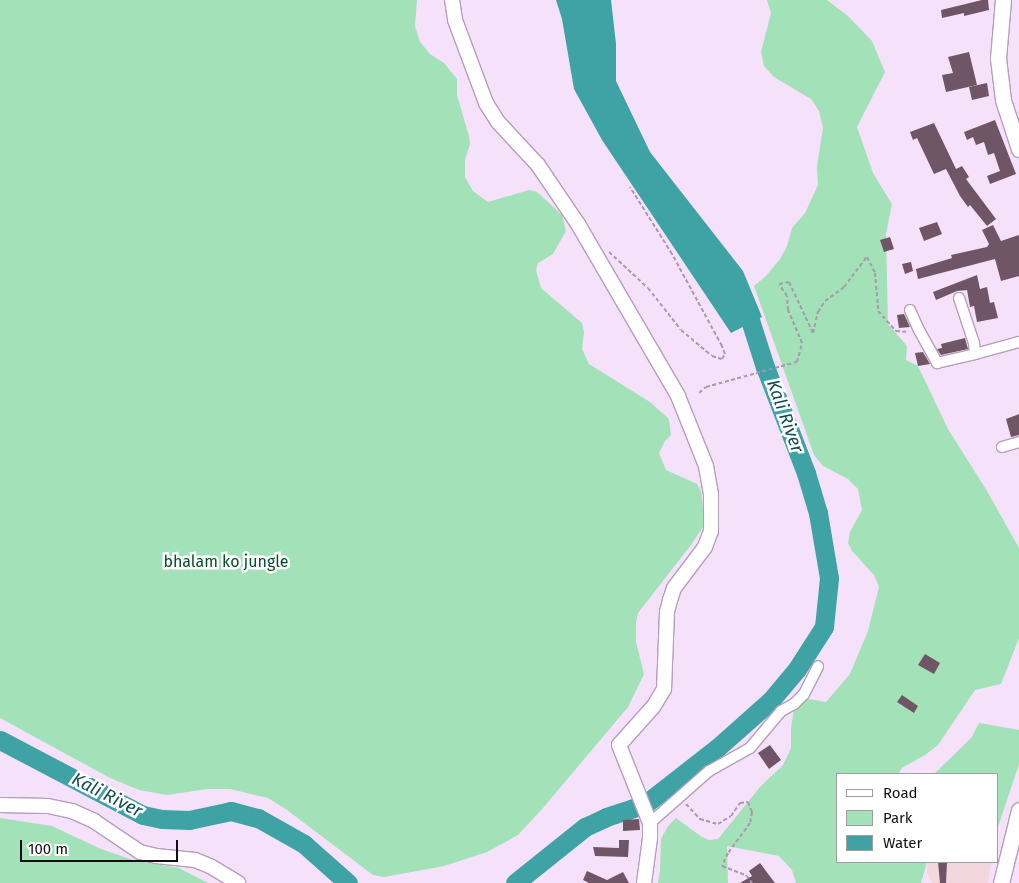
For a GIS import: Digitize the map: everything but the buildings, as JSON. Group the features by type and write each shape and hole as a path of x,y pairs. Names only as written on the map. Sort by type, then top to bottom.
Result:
{"main road":[{"path":"452,0 455,20 486,103 498,122 538,165 578,224 678,396 706,466 711,494 711,531 705,547 674,588 670,600 667,612 664,689 653,707 620,741 619,748 648,817 650,838 644,883"},
{"path":"1003,0 998,58 1003,100 1017,139"},
{"path":"0,805 48,806 72,811 94,821 140,852 156,856 194,860 210,866 238,883"},
{"path":"1001,883 1019,810"}],"street":[{"path":"959,298 974,344 975,354"},
{"path":"910,310 938,363 1019,342"},
{"path":"1002,447 1019,442"},
{"path":"648,817 709,770 750,748 781,710 794,704 804,694 818,666"}],"path":[{"path":"606,250 648,288 681,330 712,356 722,359 725,354 722,346 672,254 630,187"},
{"path":"700,393 706,386 712,386 797,362 802,343 788,310 787,296 779,284 789,282 813,333 818,312 825,301 844,287 867,257 875,274 878,311 896,331 919,330"},
{"path":"684,802 700,818 718,824 731,816 740,803 748,802 752,812 750,822 728,853 722,866 746,875 752,883"}],"shaded area":[{"path":"927,863 991,863 988,883 932,883 927,872"}],"green space":[{"name":"bhalam ko jungle","path":"0,0 417,0 415,26 420,42 430,54 444,63 457,79 457,95 470,144 465,160 465,177 473,191 488,202 529,190 537,192 562,215 566,231 553,254 538,263 536,270 541,288 582,323 584,332 582,349 589,364 650,402 669,419 671,435 665,441 659,453 666,470 697,484 701,491 705,524 638,613 636,642 644,674 628,707 518,835 487,852 444,866 384,877 373,875 287,810 268,798 230,789 207,789 167,795 139,790 110,778 0,718"},
{"path":"767,0 827,0 849,17 872,41 885,72 857,127 873,173 892,204 886,234 888,324 907,346 906,360 918,366 948,429 987,491 1019,548 1019,638 1001,684 975,690 938,745 902,768 899,773 836,773 836,863 927,863 921,883 796,883 792,870 779,856 727,846 728,883 658,883 661,839 668,826 676,818 702,837 709,840 718,839 760,787 783,765 791,748 791,728 794,709 803,701 809,699 826,702 850,674 868,631 879,587 874,575 852,551 848,543 850,532 862,510 858,489 848,479 823,466 814,455 754,286 766,276 780,259 787,246 792,228 805,213 818,185 817,166 823,128 819,111 811,99 774,77 764,66 761,52 771,13"},
{"path":"979,723 1019,730 1019,764 999,824 999,773 935,773 972,737"},
{"path":"0,818 52,826 101,849 133,860 179,868 208,883 0,883"}],"water":[{"path":"556,0 611,0 616,44 616,81 650,152 743,271 762,317 731,333 602,140 574,89 562,19"}],"waterway":[{"name":"Kali River","path":"515,883 585,827 606,817 644,805 717,748 771,700 797,669 824,627 829,578 818,513 806,473 765,367 743,298"},
{"name":"Kali River","path":"0,740 143,815 162,819 189,820 231,811 258,818 304,844 348,883"}]}
